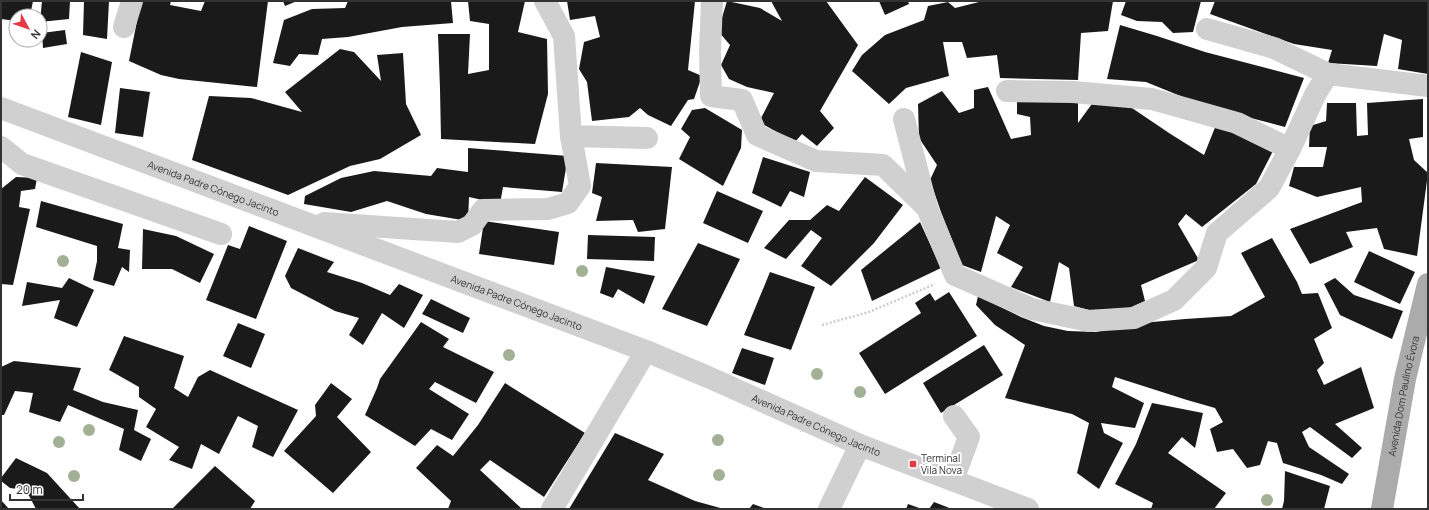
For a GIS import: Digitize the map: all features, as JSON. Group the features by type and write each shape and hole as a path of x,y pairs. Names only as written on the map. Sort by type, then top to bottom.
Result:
{"main road":[{"name":"Avenida Dom Paulino Évora","path":"1382,509 1405,379 1428,284"}],"street":[{"path":"124,27 132,1"},
{"path":"299,221 458,232 472,226 483,210 548,209 568,203 580,186 571,136 564,36 545,1"},
{"path":"712,1 710,52 711,96 742,100 757,135 816,162 883,165 927,208"},
{"path":"1207,29 1274,48 1328,74 1428,86"},
{"path":"904,119 927,208 955,275 1032,309 1089,321 1134,318 1174,300 1206,268 1217,233 1269,188 1290,149 1316,93 1328,74"},
{"path":"1007,91 1073,92 1152,99 1237,123 1290,149"},
{"name":"Avenida Padre Cónego Jacinto","path":"1,108 646,351 860,445 1028,509"},
{"path":"571,136 647,138"},
{"path":"1,147 22,164 221,234"},
{"path":"552,509 646,351"},
{"path":"953,480 969,437 954,416"},
{"path":"829,509 860,445"}],"path":[{"path":"822,325 869,312 955,275"}],"building":[{"path":"1,1 33,1 32,8 8,8 8,20 1,19"},
{"path":"42,1 70,1 69,19 48,21 48,8 41,8"},
{"path":"84,1 109,1 107,39 83,35"},
{"path":"141,1 171,1 170,5 201,11 205,1 268,1 257,87 179,79 161,75 129,61"},
{"path":"283,1 297,1 285,6"},
{"path":"348,1 451,1 453,23 402,27 348,37 322,39 318,55 299,54 290,66 273,63 284,20 312,9 345,8"},
{"path":"468,1 525,1 518,32 547,39 548,94 535,144 441,139 438,34 470,34 468,74 489,70 489,24 470,21"},
{"path":"567,1 695,1 688,70 702,76 694,99 688,100 671,126 648,115 640,108 629,117 592,121 587,82 579,69 584,42 600,37 595,16 570,20"},
{"path":"727,1 760,8 782,21 771,1 826,1 858,45 820,111 834,128 817,146 802,134 795,142 759,122 774,93 747,87 729,79 721,65 730,45 718,31"},
{"path":"879,1 908,1 909,4 885,15"},
{"path":"983,1 1113,1 1108,31 1081,33 1078,80 1000,78 997,55 967,58 962,42 943,42 949,76 906,88 889,104 852,71 862,55 885,35 924,20 928,6 948,2 955,8"},
{"path":"1126,1 1201,1 1193,32 1173,33 1162,22 1137,21 1121,15"},
{"path":"1215,1 1428,1 1428,74 1398,69 1402,40 1384,34 1377,66 1328,63 1332,50 1294,44 1210,14"},
{"path":"1120,25 1205,52 1304,78 1285,127 1205,106 1146,82 1107,79"},
{"path":"65,30 67,44 48,47 48,32"},
{"path":"340,49 354,52 381,81 377,55 403,53 406,104 421,135 380,159 350,166 288,195 192,160 209,96 251,98 302,112 285,92"},
{"path":"81,52 112,62 101,125 68,117"},
{"path":"988,87 1011,139 1031,135 1030,117 1017,114 1017,101 1078,100 1078,123 1094,101 1132,108 1204,155 1216,125 1273,151 1256,184 1202,227 1186,214 1178,224 1199,260 1141,285 1145,301 1127,309 1089,310 1074,306 1069,268 1059,262 1050,302 1011,287 1023,267 997,253 1010,225 996,216 981,272 962,265 930,180 937,165 919,138 918,104 942,91 959,113 974,108 974,90"},
{"path":"120,88 150,92 143,137 115,133"},
{"path":"1423,99 1423,137 1409,139 1414,160 1428,173 1417,256 1384,249 1377,228 1346,232 1353,247 1310,264 1290,229 1362,202 1361,187 1317,197 1289,186 1294,167 1323,167 1327,147 1309,147 1310,126 1326,121 1327,103 1356,103 1357,136 1368,135 1367,103"},
{"path":"705,108 742,130 741,148 723,186 679,159 690,137 681,129 692,110"},
{"path":"468,148 568,156 562,192 503,187 500,204 469,197 468,221 426,214 387,201 351,212 304,204 305,196 341,178 374,171 431,176 437,168 468,172"},
{"path":"763,157 810,172 804,197 790,191 781,207 752,193"},
{"path":"596,163 672,167 665,229 638,232 633,220 596,221 602,197 592,193"},
{"path":"16,177 37,178 35,189 21,191 19,207 30,209 13,285 1,284 1,189"},
{"path":"865,177 903,205 874,243 831,286 801,266 822,238 811,230 786,259 764,248 789,220 810,220 827,205 839,211"},
{"path":"717,191 763,211 748,243 703,223"},
{"path":"41,201 123,224 118,248 130,250 129,272 122,267 114,286 93,280 97,261 97,246 36,227"},
{"path":"484,221 559,232 554,265 479,254"},
{"path":"920,222 941,268 872,301 861,270"},
{"path":"249,226 287,241 256,319 206,300 228,245 240,249"},
{"path":"143,229 176,236 214,254 200,283 172,269 142,269"},
{"path":"588,235 655,237 654,261 587,259"},
{"path":"1272,238 1297,282 1302,294 1318,293 1332,328 1314,339 1324,363 1317,370 1324,385 1361,367 1374,408 1335,424 1362,448 1352,458 1310,427 1302,432 1309,447 1349,474 1342,484 1321,475 1283,463 1277,443 1268,441 1260,465 1247,468 1233,449 1217,452 1210,429 1223,422 1215,408 1115,377 1112,387 1144,403 1135,428 1101,423 1104,433 1123,443 1099,489 1077,473 1089,423 1072,414 1005,398 1025,345 995,325 976,305 978,296 1021,317 1044,326 1068,331 1096,332 1131,324 1231,316 1265,297 1241,253"},
{"path":"698,243 740,259 707,326 662,309"},
{"path":"298,248 334,262 327,272 362,283 390,295 399,284 423,295 404,328 382,313 363,345 349,335 359,318 335,311 291,288 285,276"},
{"path":"1369,251 1415,272 1400,304 1354,282"},
{"path":"606,267 655,276 644,304 618,289 613,298 600,293"},
{"path":"770,272 815,287 791,350 744,335"},
{"path":"69,278 94,290 77,327 54,318 60,300 22,306 27,282 62,288"},
{"path":"1335,278 1354,295 1403,311 1392,339 1340,315 1324,284"},
{"path":"949,292 977,336 885,394 859,353 921,313 915,303 930,293 935,301"},
{"path":"431,299 470,318 463,333 422,314"},
{"path":"421,322 449,339 443,347 494,372 476,403 435,382 429,389 469,414 452,440 431,429 415,446 365,415 380,379"},
{"path":"238,323 265,334 251,368 223,356"},
{"path":"124,336 184,356 174,388 188,397 198,377 210,370 298,410 273,457 252,447 258,426 238,416 219,454 201,444 192,469 169,460 179,447 146,427 156,409 139,397 139,387 109,370"},
{"path":"984,345 1003,375 941,413 923,383"},
{"path":"742,348 774,358 765,385 732,373"},
{"path":"14,361 81,368 73,390 103,402 138,410 134,430 151,439 141,461 119,450 124,429 68,405 60,422 29,412 33,393 15,391 4,415 1,415 1,367"},
{"path":"331,383 352,399 337,417 371,452 333,493 284,451 316,416 315,405"},
{"path":"505,383 585,433 544,497 490,460 480,470 522,509 448,509 451,501 416,468 437,445 453,456 478,425"},
{"path":"1152,403 1203,413 1195,448 1182,437 1168,453 1226,493 1214,509 1151,509 1153,503 1115,484 1136,444"},
{"path":"615,433 664,454 648,480 695,501 724,509 569,509"},
{"path":"16,458 47,473 80,509 36,509 26,490 10,488 1,481 1,478"},
{"path":"215,466 255,501 250,509 172,509"},
{"path":"1285,471 1330,486 1324,509 1282,509 1284,501"},
{"path":"1,500 9,509 1,509"},
{"path":"934,502 952,509 929,509"},
{"path":"753,504 767,509 749,509"},
{"path":"908,504 922,509 906,509"}],"place":[{"name":"Terminal Vila Nova","path":"913,464"}]}
